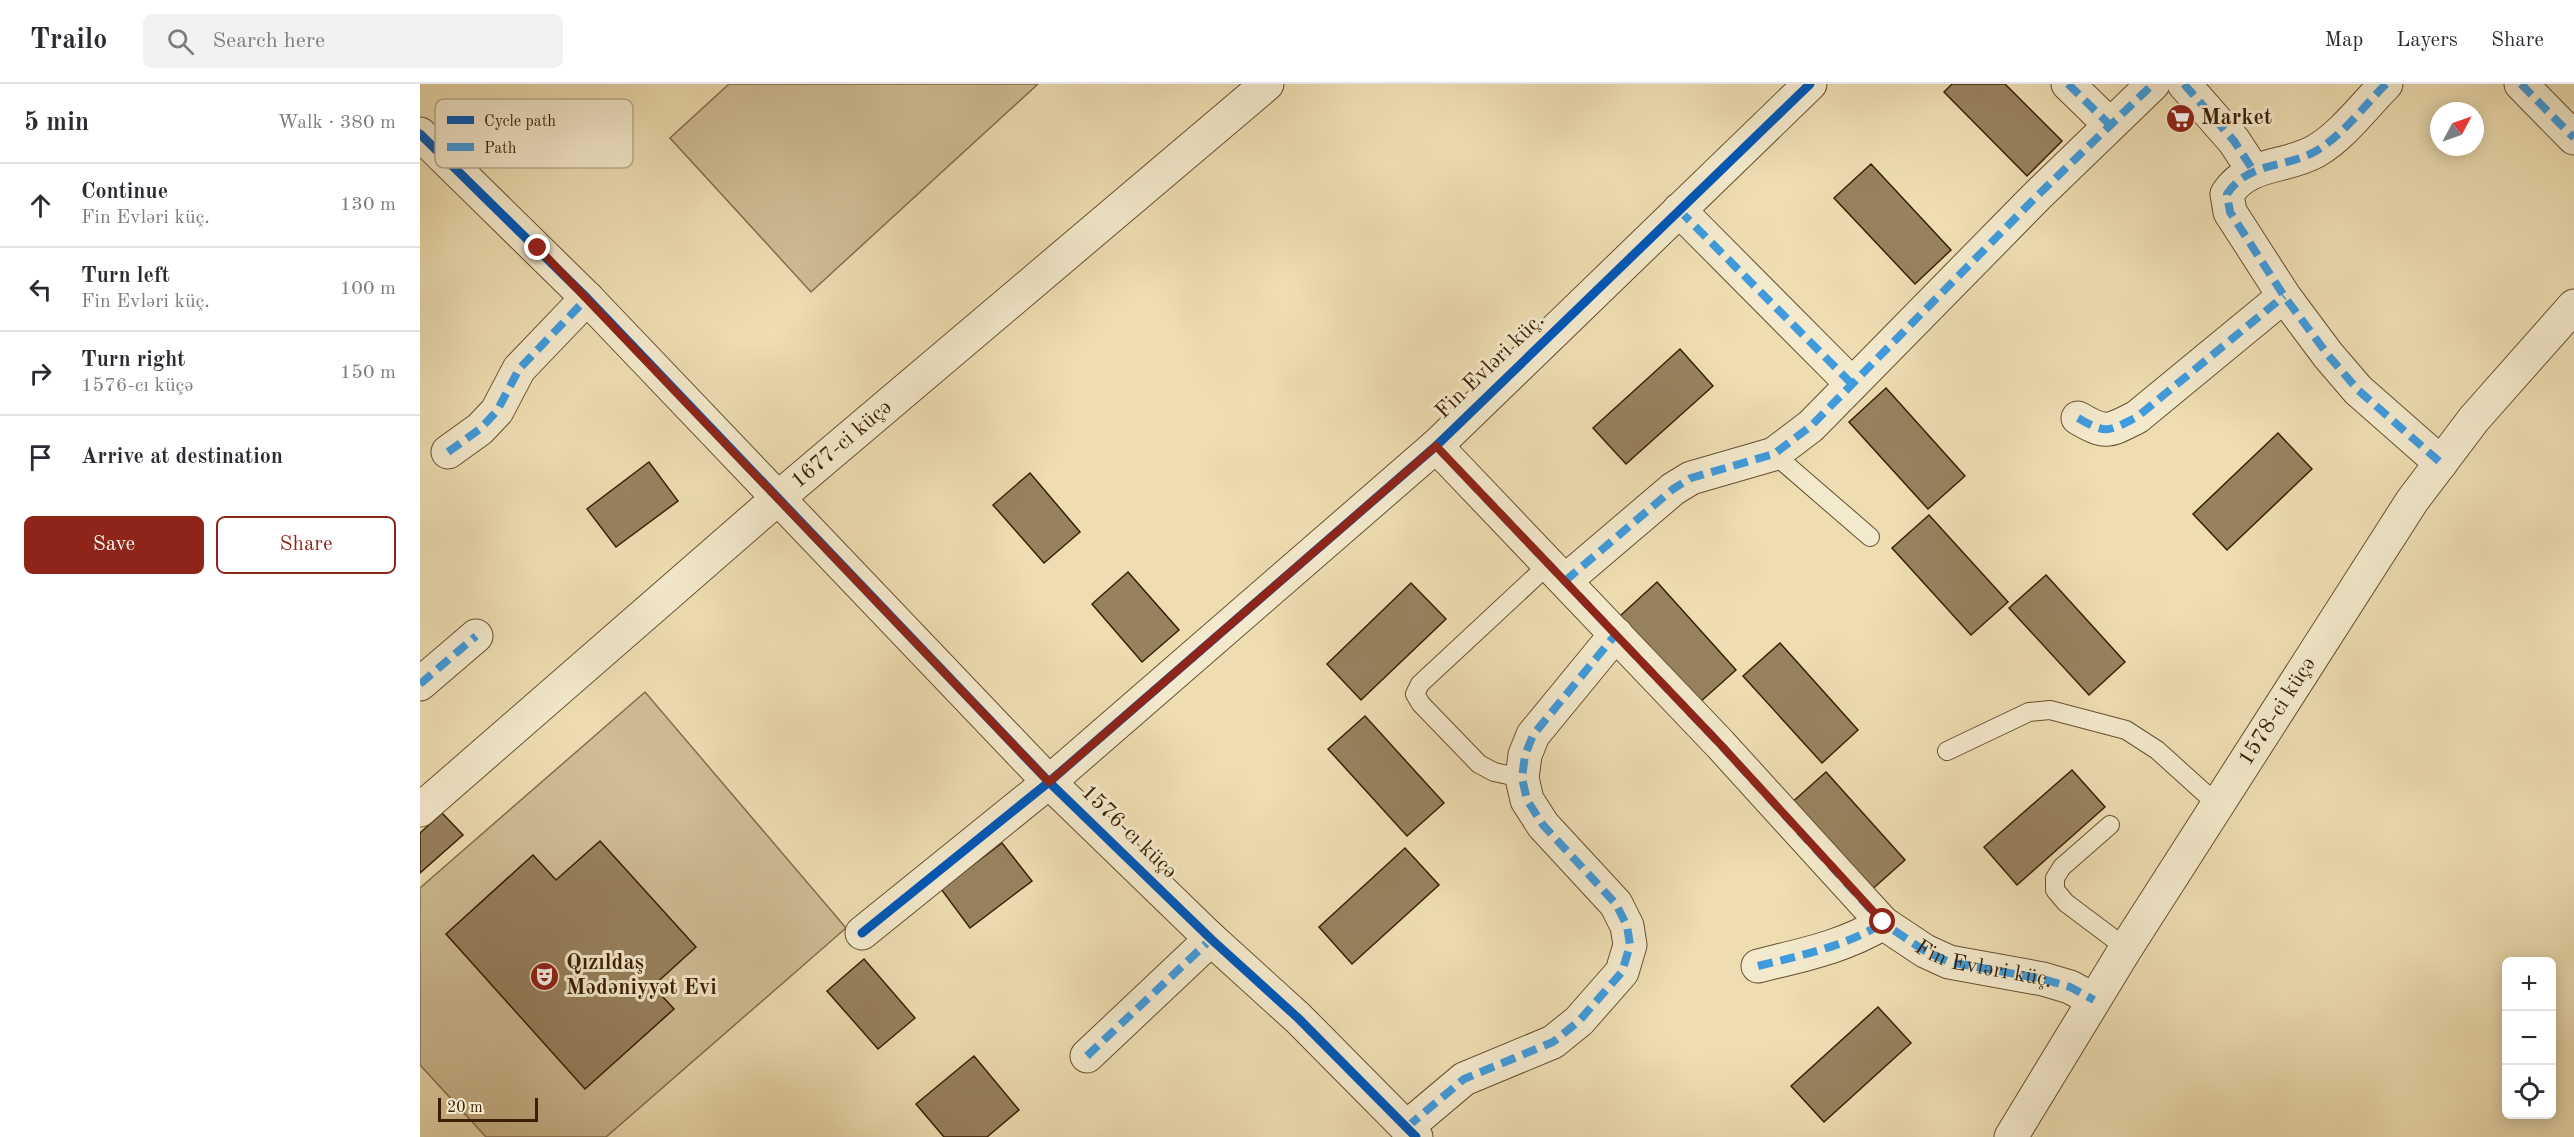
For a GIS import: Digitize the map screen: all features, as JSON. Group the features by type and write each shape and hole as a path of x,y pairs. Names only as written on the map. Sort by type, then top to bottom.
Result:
{"street":[{"name":"1677-ci küçə","path":"420,810 777,499 1266,84"},
{"name":"Fin Evləri küç.","path":"862,933 1049,782 1436,446 1810,84"},
{"path":"2068,84 2109,124"},
{"path":"1557,572 1691,478 1774,454 1811,426 2109,124 2153,84"},
{"path":"2184,84 2234,141 2253,170"},
{"path":"2386,84 2331,140 2316,151 2291,162 2253,170 2236,180 2227,194 2230,212 2284,296 2358,390 2440,463"},
{"path":"2521,84 2574,138"},
{"name":"1576-cı küçə","path":"420,134 435,149"},
{"name":"1576-cı küçə","path":"455,168 587,298 1049,782 1211,939 1298,1018 1412,1132"},
{"path":"1679,210 1852,384"},
{"path":"2078,418 2098,431 2114,429 2137,417 2284,296"},
{"path":"448,452 480,429 497,411 519,369 587,298"},
{"name":"1578-ci küçə","path":"2011,1137 2126,948 2219,806 2387,539 2440,463 2504,384 2574,306"},
{"name":"Fin Evləri küç.","path":"1436,446 1616,634 1883,922 1924,951 1949,962 2043,979 2070,987 2094,1000"},
{"path":"1412,1132 1464,1078 1554,1041 1579,1022 1622,972 1630,945 1627,926 1616,904 1543,825 1527,800 1522,778 1525,755 1533,735 1616,634"},
{"path":"420,684 476,636"},
{"path":"1758,966 1837,946 1861,936 1883,922"},
{"path":"1087,1056 1211,939"}],"lane":[{"path":"1774,454 1870,537"},
{"path":"1522,778 1494,772 1479,764 1421,704 1415,694 1420,684 1557,572"},
{"path":"1947,751 2029,712 2050,710 2126,730 2157,750 2219,806"},
{"path":"2110,825 2062,867 2055,878 2055,890 2066,903 2126,948"}],"shaded area":[{"path":"729,84 1038,84 811,292 670,138"},
{"path":"645,692 846,928 606,1137 486,1137 420,1065 420,888"}],"building":[{"path":"1952,84 2005,84 2062,141 2027,176 1944,92"},
{"path":"1871,164 1951,250 1915,284 1834,198"},
{"path":"1680,349 1713,386 1626,464 1593,428"},
{"path":"1886,388 1965,476 1928,509 1849,422"},
{"path":"2278,433 2312,469 2227,550 2193,514"},
{"path":"649,462 678,501 616,547 587,509"},
{"path":"1030,473 1080,532 1044,563 993,505"},
{"path":"1929,515 2008,602 1971,635 1892,548"},
{"path":"1128,572 1179,630 1142,662 1092,604"},
{"path":"2046,575 2125,662 2089,695 2009,608"},
{"path":"1657,582 1736,670 1699,703 1620,616"},
{"path":"1411,583 1446,619 1361,700 1327,664"},
{"path":"1780,643 1858,730 1822,763 1743,676"},
{"path":"1365,716 1444,803 1407,836 1328,749"},
{"path":"2072,770 2105,807 2017,885 1984,847"},
{"path":"1826,772 1905,860 1868,893 1789,805"},
{"path":"442,813 463,835 420,873 420,833"},
{"path":"600,841 696,947 653,986 674,1009 585,1089 446,934 533,855 556,880"},
{"path":"1002,843 1032,881 970,928 941,889"},
{"path":"1405,848 1439,885 1352,964 1319,927"},
{"path":"864,959 915,1018 878,1049 827,991"},
{"path":"1878,1007 1911,1043 1824,1122 1791,1086"},
{"path":"974,1056 1019,1110 987,1137 944,1137 916,1104"}],"marked path":[{"path":"2068,84 2109,124"},
{"path":"1565,581 1673,489 1691,478 1774,454 1811,426 2036,197 2153,84"},
{"path":"2184,84 2234,141 2253,170"},
{"path":"2386,84 2344,129 2316,151 2304,157 2256,171 2236,183 2227,194 2230,212 2284,296 2328,355 2358,390 2441,463"},
{"path":"2521,84 2574,138"},
{"path":"1679,210 1852,384"},
{"path":"2078,418 2096,427 2108,429 2137,417 2284,296"},
{"path":"448,452 480,429 497,411 519,369 587,298"},
{"path":"1436,446 1720,744 1883,923 1925,951 1949,962 2043,979 2070,987 2094,1000"},
{"path":"1407,1127 1464,1079 1553,1042 1579,1021 1622,972 1630,945 1627,926 1616,904 1543,825 1527,800 1522,778 1525,755 1533,735 1616,634"},
{"path":"420,684 476,636"},
{"path":"1758,966 1838,944 1883,923"},
{"path":"1087,1056 1211,939"}],"cycle path":[{"path":"862,933 1049,782 1436,446 1810,84"},
{"path":"420,134 435,149"},
{"path":"455,168 587,298 1049,782 1211,939 1298,1018 1416,1137"}],"place":[{"name":"Market","path":"2180,118"},
{"name":"Qızıldaş Mədəniyyət Evi","path":"545,976"}],"route":[{"path":"538,248 1049,782 1436,446 1720,744 1883,922"}]}
